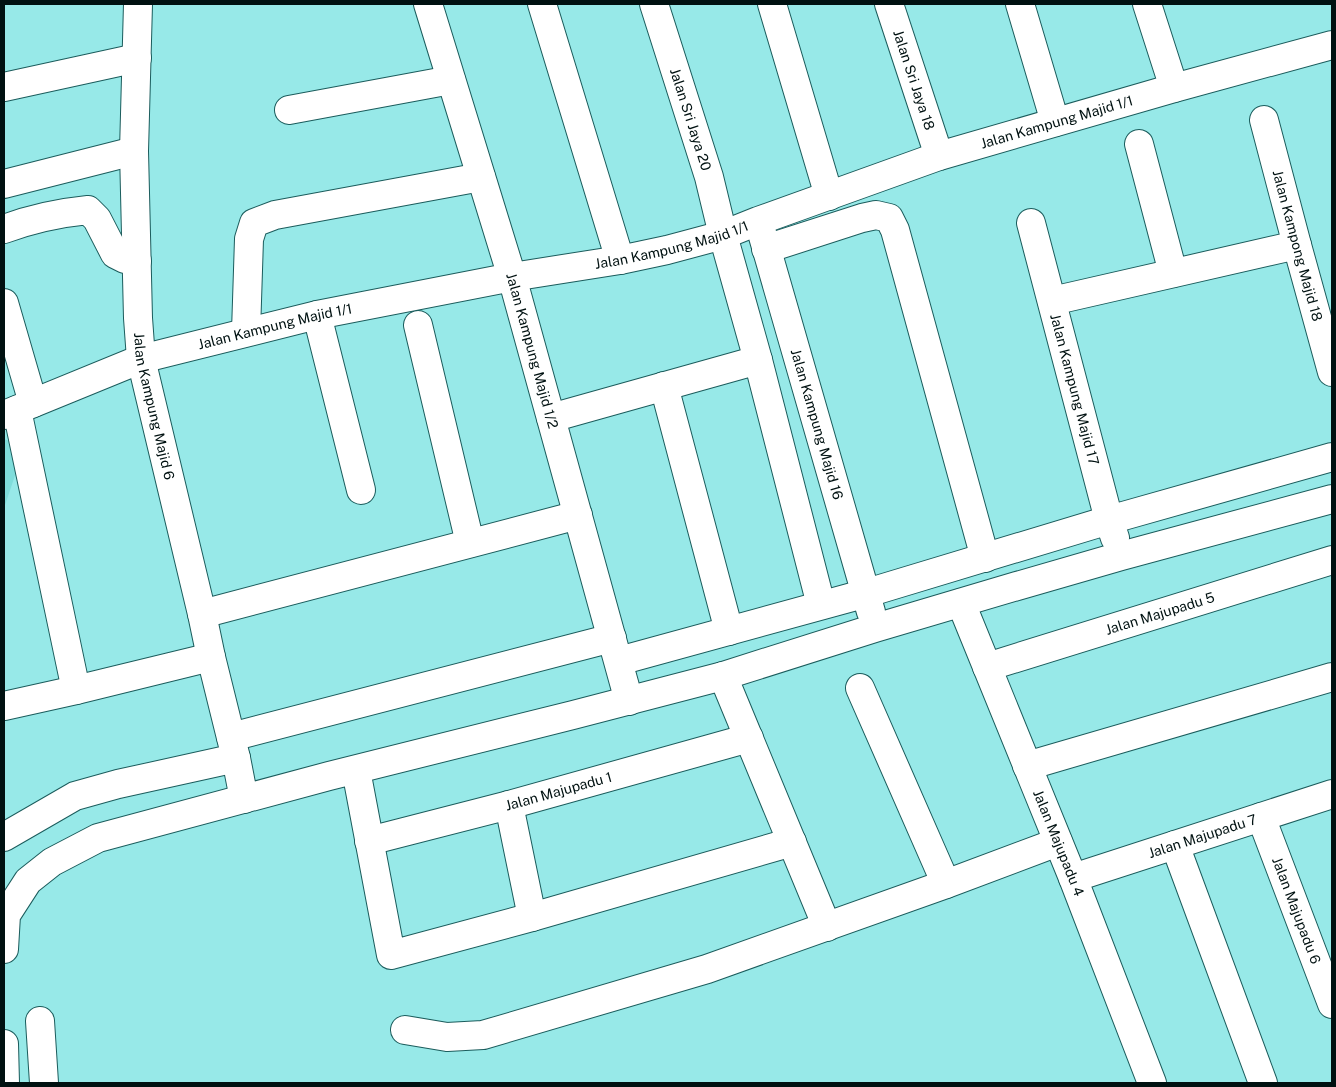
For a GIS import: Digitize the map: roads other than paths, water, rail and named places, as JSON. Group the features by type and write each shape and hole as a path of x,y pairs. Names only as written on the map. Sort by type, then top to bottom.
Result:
{"street":[{"name":"Jalan Kampung Majid 6","path":"138,4 134,151 136,261 141,359 202,614 210,657 234,748 244,799"},
{"name":"Jalan Kampung Majid 1/2","path":"428,4 512,277 629,701"},
{"path":"542,4 620,260"},
{"name":"Jalan Sri Jaya 20","path":"654,4 709,177 821,605"},
{"path":"772,4 829,196"},
{"name":"Jalan Sri Jaya 18","path":"889,4 939,156"},
{"path":"1020,4 1055,122"},
{"path":"1147,4 1174,88"},
{"name":"Jalan Kampung Majid 1/1","path":"18,409 141,359 246,332 317,315 512,277 620,260 723,236 758,221 939,156 1174,88 1332,45"},
{"path":"4,87 137,58"},
{"path":"289,110 451,80"},
{"name":"Jalan Kampong Majid 18","path":"1264,120 1332,372"},
{"path":"1139,144 1173,273"},
{"path":"4,184 134,151"},
{"path":"246,332 249,239 254,224 275,215 481,177"},
{"path":"4,229 28,220 66,212 88,210 97,219 115,254 125,259 136,261"},
{"path":"766,249 876,215 889,218 895,230 985,558"},
{"name":"Jalan Kampung Majid 16","path":"758,221 875,628"},
{"name":"Jalan Kampung Majid 17","path":"1031,223 1109,520 1121,556"},
{"path":"1052,301 1297,245"},
{"path":"4,303 18,409 76,690"},
{"path":"317,315 361,490"},
{"path":"418,325 470,543"},
{"path":"551,418 758,360"},
{"path":"664,386 729,631"},
{"path":"4,837 76,796 234,748 616,649 729,631 1332,457"},
{"path":"4,948 5,914 28,881 52,862 98,838 723,676 875,628 1121,556 1332,499"},
{"path":"202,614 578,515"},
{"name":"Jalan Majupadu 5","path":"987,667 1332,560"},
{"name":"Jalan Majupadu 4","path":"961,603 1073,878 1152,1083"},
{"path":"4,706 210,657"},
{"path":"723,676 827,927"},
{"path":"1027,766 1332,676"},
{"path":"860,688 946,884"},
{"name":"Jalan Majupadu 1","path":"369,841 509,805 749,738"},
{"path":"356,770 391,955 532,917 792,842"},
{"name":"Jalan Majupadu 7","path":"1073,878 1332,794"},
{"path":"509,805 532,917"},
{"name":"Jalan Majupadu 6","path":"1261,817 1323,954 1332,1004"},
{"path":"405,1030 447,1037 483,1035 707,970 1058,842"},
{"path":"1175,844 1263,1083"},
{"path":"40,1021 44,1083"},
{"path":"4,1044 6,1083"}]}
